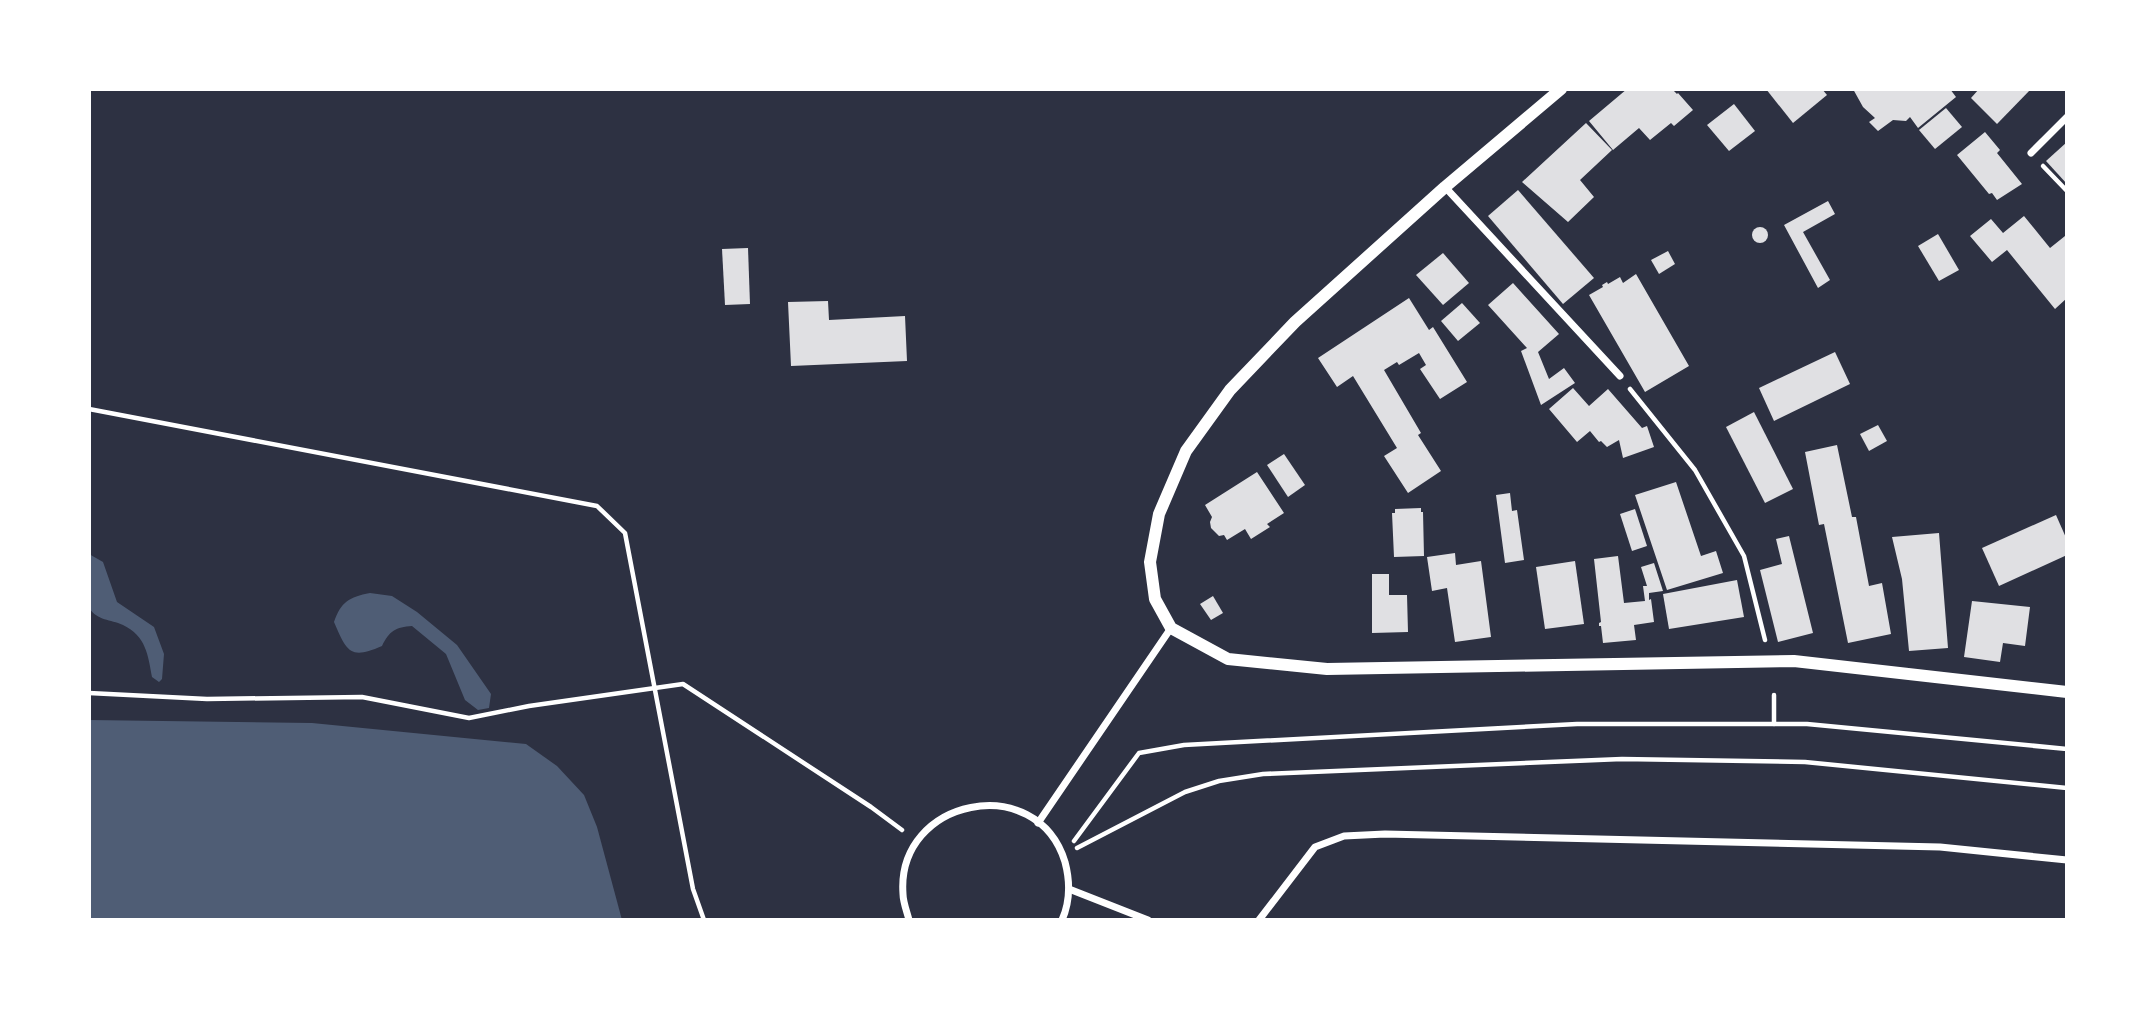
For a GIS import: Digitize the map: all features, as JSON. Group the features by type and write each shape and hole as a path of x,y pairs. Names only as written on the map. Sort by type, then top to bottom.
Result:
{"street":[{"path":"1561,89 1445,187 1295,322 1230,390 1186,451 1158,514 1150,562 1155,599 1171,628 1228,659 1327,669 1794,661 2067,692"},
{"path":"2031,153 2067,117"},
{"path":"1445,187 1620,376"},
{"path":"1038,822 1171,628"},
{"path":"909,920 903,894 905,866 917,841 936,821 960,808 987,804 1014,809 1038,822 1053,838 1068,872 1069,889 1062,920"},
{"path":"1259,920 1315,847 1344,836 1399,834 1940,846 2067,860"},
{"path":"1069,889 1148,920"}],"path":[{"path":"2031,153 2067,191"},
{"path":"1620,376 1695,470 1744,556 1770,661"},
{"path":"89,409 597,506 625,533 693,889 704,920"},
{"path":"89,693 207,699 362,697 469,718 529,706 683,684 871,807 917,841"},
{"path":"1774,695 1774,724"},
{"path":"1063,856 1139,753 1184,745 1577,724 1807,724 2067,749"},
{"path":"1063,856 1185,792 1219,781 1263,774 1622,758 1832,764 2067,788"}],"water":[{"path":"89,554 103,562 117,602 154,627 164,654 162,679 159,682 152,677 147,654 137,635 123,625 96,615 89,608"},
{"path":"370,593 392,596 417,612 457,645 491,694 489,708 478,710 465,700 446,654 412,626 394,631 382,646 363,652 351,651 342,640 334,622 343,605 356,596"},
{"path":"89,720 312,723 526,744 557,766 584,795 597,827 622,920 89,920"}],"building":[{"path":"1627,89 1672,89 1693,110 1674,126 1671,123 1650,140 1639,128 1613,150 1589,121"},
{"path":"1766,89 1822,89 1827,95 1793,123"},
{"path":"1853,89 1950,89 1956,97 1918,128 1910,117 1906,121 1893,120 1878,131 1869,122 1875,118 1863,107"},
{"path":"1979,89 2031,89 1997,124 1971,98"},
{"path":"1734,104 1755,131 1729,151 1707,125"},
{"path":"1946,108 1962,127 1935,149 1919,130"},
{"path":"1586,123 1612,150 1580,180 1594,197 1568,222 1522,182"},
{"path":"1985,132 2000,150 1997,153 2022,184 1997,200 1957,155"},
{"path":"2067,142 2067,184 2046,161"},
{"path":"1518,190 1594,278 1563,304 1488,216"},
{"path":"1828,201 1835,214 1803,232 1830,280 1818,288 1784,225"},
{"path":"2024,216 2050,248 2065,236 2067,239 2067,298 2055,309 2007,250 1992,262 1970,236 1991,219 2003,233"},
{"path":"1757,227 1763,227 1768,235 1766,241 1757,243 1752,238 1752,232"},
{"path":"1938,234 1959,270 1939,281 1918,246"},
{"path":"748,248 750,304 725,305 722,249"},
{"path":"1668,251 1675,264 1659,274 1651,260"},
{"path":"1443,253 1469,283 1443,305 1416,275"},
{"path":"1636,274 1689,366 1645,392 1589,295 1607,282 1608,284 1620,277 1623,283"},
{"path":"1513,283 1559,334 1538,352 1549,379 1564,368 1575,383 1541,405 1521,351 1527,348 1488,305"},
{"path":"1409,298 1429,330 1433,327 1467,382 1440,399 1420,369 1426,365 1419,353 1384,370 1421,433 1418,435 1441,471 1408,493 1384,456 1397,448 1353,376 1337,387 1318,358"},
{"path":"828,301 829,320 905,316 907,361 791,366 788,302"},
{"path":"1462,303 1480,323 1458,341 1441,321"},
{"path":"1835,352 1850,384 1774,421 1759,388"},
{"path":"1573,388 1589,406 1608,389 1642,428 1647,426 1654,447 1623,458 1619,440 1607,447 1590,431 1577,442 1549,409"},
{"path":"1754,412 1793,489 1765,503 1726,427"},
{"path":"1878,425 1887,441 1869,451 1860,434"},
{"path":"1837,445 1852,517 1856,517 1869,586 1882,583 1891,634 1848,643 1824,524 1819,525 1805,452"},
{"path":"1284,454 1305,485 1288,497 1267,465"},
{"path":"1257,472 1284,513 1267,524 1270,527 1251,539 1245,529 1227,540 1224,535 1219,536 1211,528 1212,517 1205,505"},
{"path":"1676,482 1701,556 1716,551 1723,573 1667,590 1635,495"},
{"path":"1510,493 1512,511 1517,510 1524,560 1505,563 1496,495"},
{"path":"1421,508 1424,556 1394,557 1392,513 1395,513 1395,509"},
{"path":"1635,509 1647,546 1632,551 1620,514"},
{"path":"2056,515 2067,540 2067,555 1999,586 1982,548"},
{"path":"1939,533 1948,648 1909,651 1902,579 1892,537"},
{"path":"1789,536 1813,633 1778,642 1760,570 1782,564 1776,539"},
{"path":"1455,553 1456,565 1481,561 1491,637 1455,642 1447,588 1432,591 1427,557"},
{"path":"1618,556 1624,603 1645,601 1643,586 1647,586 1641,567 1654,563 1663,591 1649,593 1654,622 1634,625 1636,640 1603,643 1599,626 1601,622 1594,559"},
{"path":"1575,561 1584,624 1545,629 1536,567"},
{"path":"1372,574 1389,574 1389,595 1407,595 1408,632 1372,633"},
{"path":"1737,580 1744,617 1669,629 1663,594"},
{"path":"1213,596 1223,613 1211,620 1200,604"},
{"path":"1972,601 2030,607 2025,646 2003,643 2000,662 1964,657"}]}
